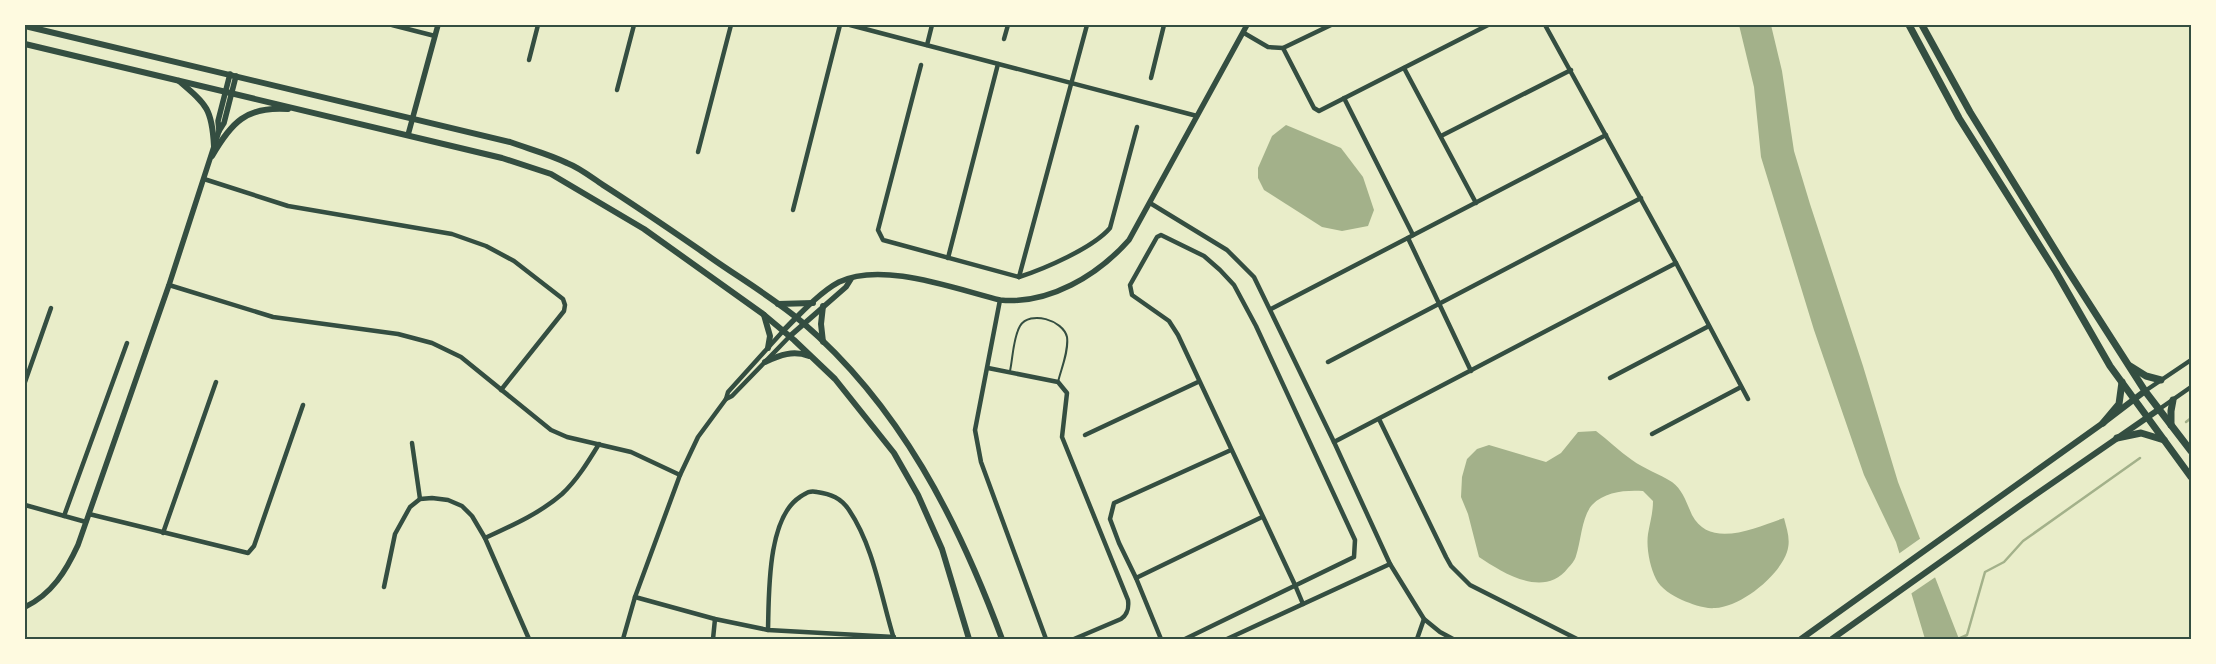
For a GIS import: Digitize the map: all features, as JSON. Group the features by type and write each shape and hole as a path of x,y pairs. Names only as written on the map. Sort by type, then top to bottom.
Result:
{"main road":[{"path":"1910,25 1959,118 2056,272 2102,352 2191,477"},
{"path":"1922,25 1970,112 2145,391 2191,451"},
{"path":"25,26 510,142 568,163 647,213 777,303 823,342 897,426 914,452 954,523 985,592 1002,639"},
{"path":"25,44 502,158 551,174 644,229 784,330 835,379 886,443 918,495 942,549 969,639"},
{"path":"176,80 196,95 206,108 213,121 214,146"},
{"path":"212,156 224,134 245,116 254,112 277,108 309,111"},
{"path":"777,303 813,303"},
{"path":"823,306 821,324 823,342"},
{"path":"763,314 770,336 768,348"},
{"path":"765,362 783,354 794,353 812,357"},
{"path":"2128,364 2146,376 2161,380"},
{"path":"2103,423 2118,404 2122,382"},
{"path":"1801,639 2017,486 2145,391"},
{"path":"2172,425 2171,411 2173,400"},
{"path":"1833,638 2158,410"},
{"path":"2117,438 2141,433 2164,440"}],"street":[{"path":"392,25 413,27 435,36"},
{"path":"408,135 438,25"},
{"path":"529,60 538,25"},
{"path":"617,90 634,25"},
{"path":"698,152 731,25"},
{"path":"793,210 840,25"},
{"path":"850,25 1197,116"},
{"path":"927,45 932,25"},
{"path":"1004,39 1008,25"},
{"path":"1019,277 1087,25"},
{"path":"1151,78 1164,25"},
{"path":"623,639 635,597 680,475 698,437 726,399 728,392 796,318 840,282 880,273 893,274 1000,300 1015,301 1040,296 1065,287 1105,265 1129,240 1247,25"},
{"path":"1244,33 1268,47 1283,48 1331,25"},
{"path":"1283,48 1314,108 1319,111 1488,25"},
{"path":"1546,25 1748,399"},
{"path":"948,258 998,64"},
{"path":"921,65 878,230 883,240 1019,277 1034,273 1100,239 1110,228 1137,127"},
{"path":"1404,68 1476,203"},
{"path":"1441,136 1571,70"},
{"path":"25,607 46,594 58,581 69,565 86,522 169,285 212,156 218,131 224,122 233,75"},
{"path":"1344,98 1411,237 1470,371"},
{"path":"1271,310 1606,135"},
{"path":"204,179 288,206 452,234 486,246 514,261 563,299 565,304 564,311 501,390"},
{"path":"1328,362 1641,198"},
{"path":"1150,203 1227,250 1254,278 1334,442 1390,564 1424,619 1440,632 1453,639"},
{"path":"1185,639 1295,585 1354,557 1354,540 1256,326 1234,285 1204,256 1161,235 1157,237 1130,284 1132,295 1169,321 1295,585 1302,604"},
{"path":"1334,442 1676,263"},
{"path":"726,399 732,396 790,336 846,287 851,279"},
{"path":"169,285 281,318 398,334 432,343 461,357 552,430 567,437 631,452 680,475"},
{"path":"1000,300 975,430 978,452 1046,639"},
{"path":"25,382 51,308"},
{"path":"1610,378 1709,326"},
{"path":"64,516 127,343"},
{"path":"2145,391 2191,360"},
{"path":"988,368 1058,382 1067,393 1062,437 1129,606 1124,616 1120,619 1074,639"},
{"path":"163,533 216,382"},
{"path":"1086,435 1198,382"},
{"path":"1652,434 1741,387"},
{"path":"2158,410 2191,387"},
{"path":"89,514 243,553 251,551 303,404"},
{"path":"1379,419 1446,557 1458,573 1470,585 1577,639"},
{"path":"412,443 420,499"},
{"path":"485,538 523,520 562,493 582,471 599,444"},
{"path":"1161,639 1136,578 1118,543 1110,519 1114,503 1231,450"},
{"path":"635,597 768,630 894,638 868,550 856,521 844,502 833,495 813,491 793,501 782,518 774,542 768,630"},
{"path":"384,587 395,534 410,507 420,499 448,500 462,506 472,516 485,538 529,639"},
{"path":"25,506 86,522"},
{"path":"1136,578 1262,516"},
{"path":"1227,639 1390,564"},
{"path":"713,639 715,618"},
{"path":"1417,639 1424,619"}],"lane":[{"path":"1010,372 1018,330 1021,324 1028,319 1035,318 1056,323 1066,334 1067,343 1058,382"}],"shaded area":[{"path":"1739,25 1771,25 1782,71 1794,151 1810,204 1863,366 1898,482 1959,639 1925,639 1896,542 1864,475 1814,330 1761,157 1754,87"},
{"path":"1286,125 1341,148 1363,177 1374,210 1368,226 1342,231 1322,227 1264,190 1258,178 1258,168 1272,136"},
{"path":"1596,431 1637,463 1676,485 1692,515 1700,526 1710,532 1722,534 1735,533 1784,518 1789,543 1783,561 1776,571 1758,589 1725,606 1715,608 1702,607 1675,596 1660,586 1652,569 1648,551 1648,534 1653,501 1643,491 1623,491 1597,500 1586,516 1574,561 1558,577 1547,582 1524,580 1511,576 1479,557 1468,514 1461,497 1462,477 1467,459 1477,449 1489,445 1546,462 1561,453 1578,432"}],"pier":[{"path":"1921,538 1937,576 1909,595 1897,555"}],"waterway":[{"path":"2186,422 2191,418"},
{"path":"1958,639 1967,635 1985,572 2004,562 2023,541 2140,458"}]}
